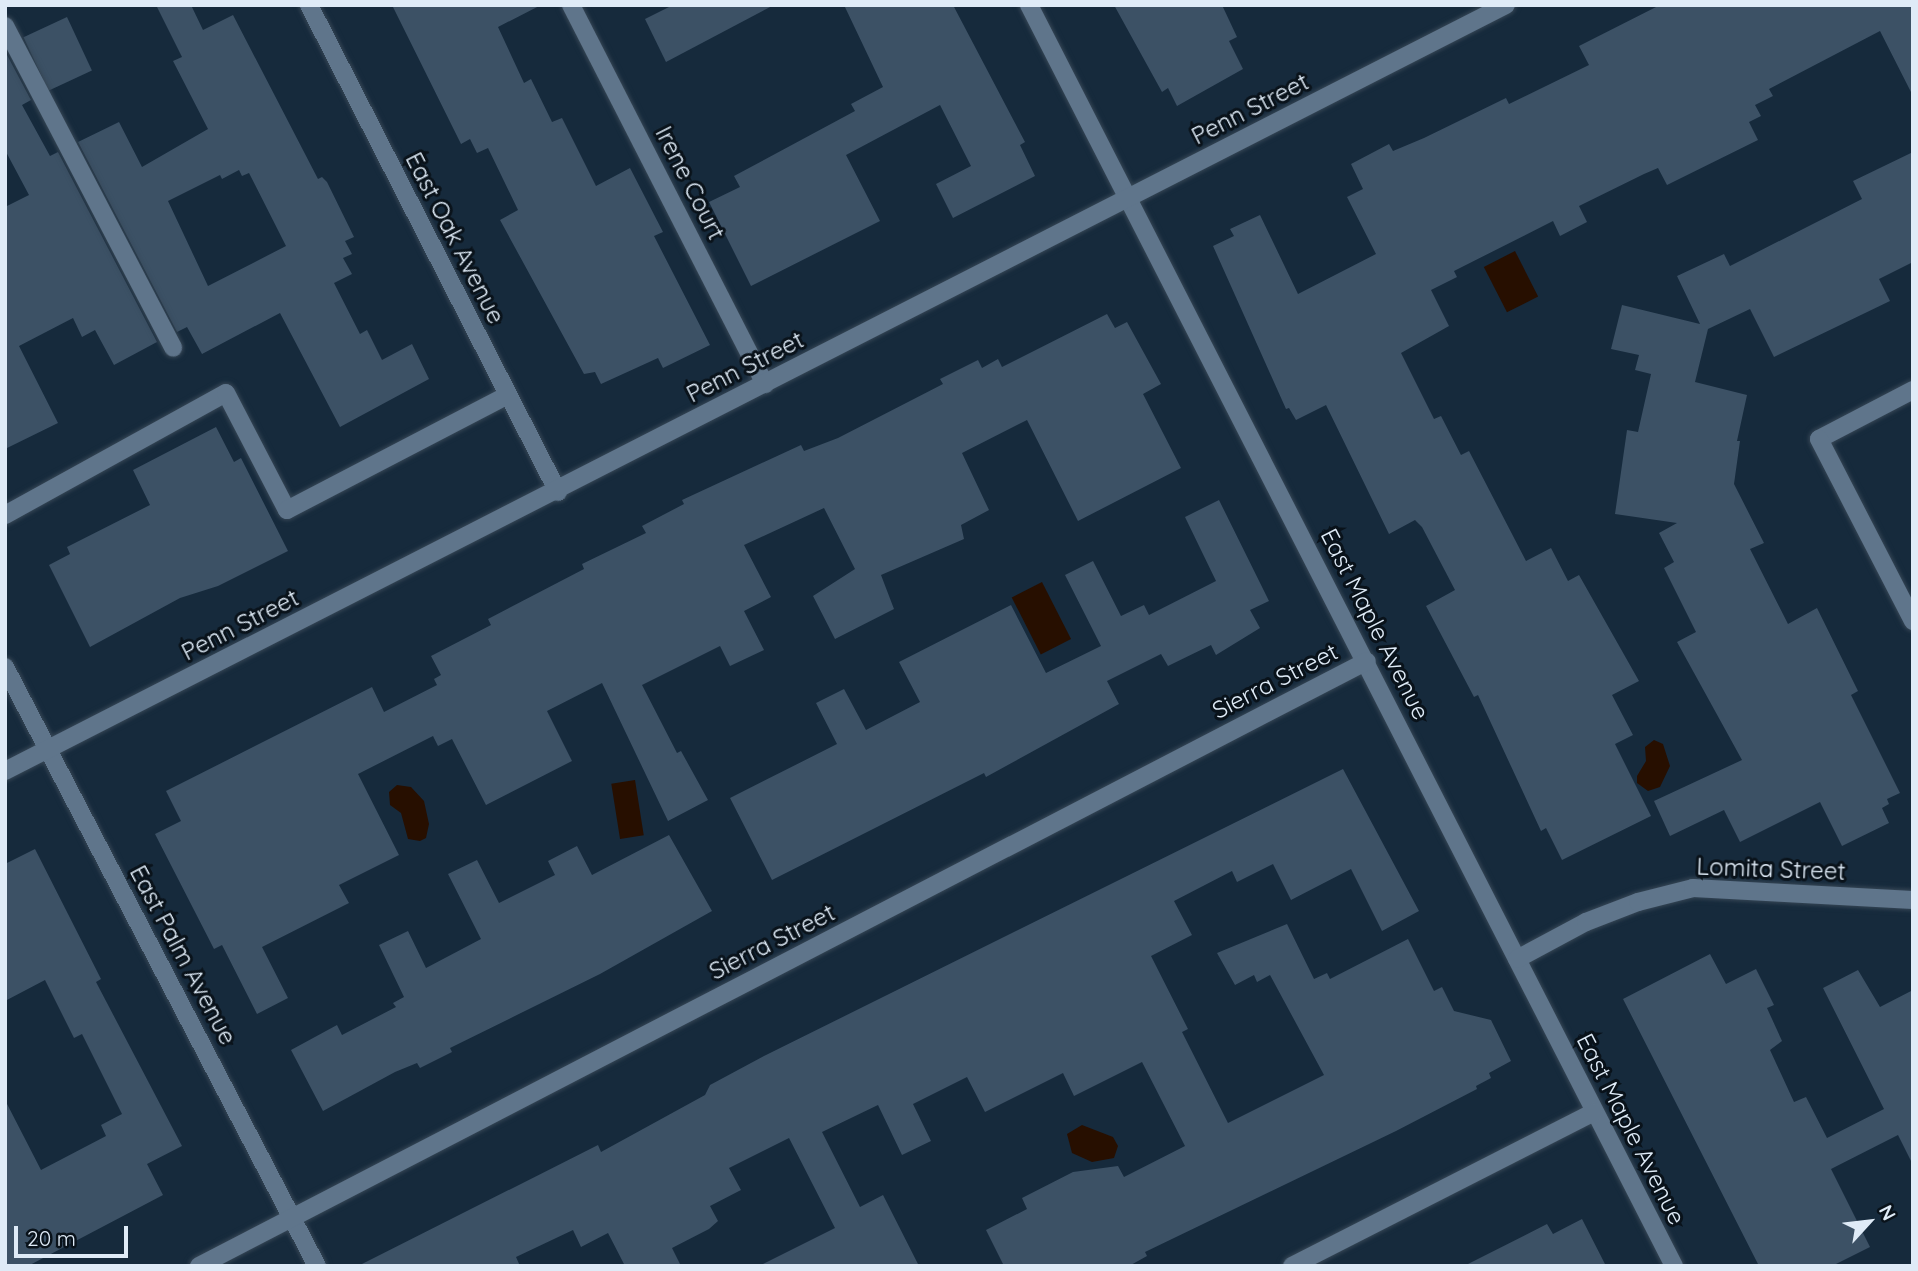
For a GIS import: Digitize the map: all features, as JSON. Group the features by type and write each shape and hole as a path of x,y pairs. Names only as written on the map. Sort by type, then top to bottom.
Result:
{"street":[{"name":"East Oak Avenue","path":"309,5 558,492"},
{"name":"Irene Court","path":"571,5 765,384"},
{"name":"East Maple Avenue","path":"1030,5 1674,1266"},
{"name":"Penn Street","path":"5,771 558,492 1506,5"},
{"path":"5,26 173,348"},
{"path":"1913,390 1819,439 1913,621"},
{"path":"5,515 226,393 287,510 508,395"},
{"name":"Sierra Street","path":"199,1266 1367,662"},
{"name":"East Palm Avenue","path":"5,667 317,1266"},
{"name":"Lomita Street","path":"1517,959 1596,918 1693,888 1913,900"},
{"path":"1292,1266 1594,1112"}],"shaded area":[{"path":"1515,251 1538,296 1507,312 1484,267"},
{"path":"1042,582 1071,639 1041,654 1012,597"},
{"path":"1654,740 1663,744 1670,766 1660,787 1648,791 1637,783 1637,776 1646,761 1645,747"},
{"path":"635,780 644,835 620,839 611,784"},
{"path":"397,785 411,787 424,801 429,824 426,838 420,841 408,839 401,813 390,805 389,792"},
{"path":"1082,1125 1113,1137 1118,1146 1114,1158 1092,1162 1072,1153 1067,1134"}],"building":[{"path":"156,5 191,5 203,30 233,15 318,179 322,177 327,182 354,237 345,241 352,254 343,258 352,274 334,283 360,334 367,330 382,360 412,344 429,379 340,427 280,313 202,354 187,327 177,332 78,142 119,122 142,167 208,129 173,61 182,57","holes":["239,170 242,176 249,173 286,246 208,286 168,201 220,175 222,179"]},
{"path":"392,5 541,5 498,27 524,83 531,79 552,122 562,118 596,186 630,168 663,232 654,236 710,345 663,368 658,358 601,384 595,372 584,374 500,220 518,210 488,148 477,153 470,139 461,144"},
{"path":"673,5 774,5 666,62 645,19"},
{"path":"844,5 953,5 1025,142 1020,145 1035,176 953,218 936,184 971,166 940,105 846,155 880,221 751,286 709,202 740,187 734,176 855,111 851,104 883,87"},
{"path":"1114,5 1222,5 1237,37 1229,41 1243,69 1177,106 1168,88 1162,92"},
{"path":"1660,5 1913,5 1913,96 1880,31 1769,89 1773,96 1755,105 1761,116 1749,122 1758,140 1667,185 1658,168 1644,174 1579,206 1587,222 1560,236 1553,221 1454,271 1457,277 1431,290 1449,326 1401,353 1434,419 1441,416 1461,455 1469,451 1526,561 1551,548 1568,581 1579,575 1639,681 1612,695 1633,735 1615,744 1651,816 1562,860 1546,828 1541,831 1478,695 1474,697 1426,606 1455,590 1422,527 1415,520 1389,534 1326,405 1296,420 1289,408 1286,409 1213,246 1234,236 1230,229 1260,215 1298,294 1376,254 1347,197 1363,189 1351,164 1389,144 1393,151 1424,138 1506,98 1509,104 1589,65 1579,46"},
{"path":"67,17 92,70 48,91 23,37"},
{"path":"5,51 31,100 22,105 50,156 58,152 157,342 114,365 95,330 82,337 73,318 19,346 58,423 5,449 5,207 29,195 5,150"},
{"path":"1913,152 1913,262 1879,279 1890,301 1774,357 1750,309 1708,329 1695,382 1747,395 1737,441 1740,441 1734,484 1764,543 1750,549 1788,624 1817,608 1858,691 1851,695 1900,793 1887,799 1889,804 1882,808 1889,823 1842,846 1820,802 1740,842 1724,810 1670,836 1654,801 1742,760 1677,642 1696,632 1664,568 1674,562 1659,533 1677,523 1615,514 1627,430 1638,432 1651,374 1635,370 1639,355 1611,349 1622,305 1700,324 1677,276 1724,254 1730,266 1862,199 1853,181"},
{"path":"1107,314 1115,328 1127,322 1161,384 1143,394 1181,468 1078,521 1027,420 962,453 989,510 961,525 964,539 881,575 894,609 835,639 813,596 855,569 824,508 744,545 771,597 744,611 764,650 730,666 720,646 642,685 677,753 681,751 708,800 668,821 602,683 547,711 572,761 486,805 452,739 438,746 433,736 358,774 399,855 339,885 349,903 262,947 288,998 257,1014 222,945 214,949 155,834 181,821 166,791 372,687 384,712 437,685 434,679 441,675 431,656 491,625 488,619 584,569 582,564 646,533 642,526 684,504 682,500 801,445 804,451 838,438 943,384 940,379 978,360 982,368 998,359 1002,367"},
{"path":"216,427 234,462 241,458 288,551 218,586 180,598 90,647 49,565 70,554 67,547 150,505 133,470"},
{"path":"1219,500 1269,601 1250,610 1260,628 1216,655 1211,645 1168,666 1161,654 1107,681 1119,704 986,777 984,773 772,880 730,798 837,744 816,703 844,689 866,730 920,702 899,662 1011,605 1046,673 1101,646 1065,575 1093,561 1121,616 1144,605 1149,615 1216,581 1185,517"},
{"path":"1343,769 1419,911 1382,931 1351,869 1291,900 1273,864 1237,882 1232,871 1174,901 1192,935 1151,956 1188,1029 1182,1032 1228,1123 1324,1075 1270,975 1257,982 1254,975 1235,985 1217,953 1287,924 1314,979 1327,973 1330,979 1408,939 1434,991 1442,987 1454,1011 1491,1020 1511,1061 1489,1073 1491,1078 1476,1086 1477,1089 1145,1252 1147,1256 1129,1266 1004,1266 986,1230 1027,1209 1022,1198 1073,1172 1118,1166 1124,1177 1185,1146 1142,1062 1074,1096 1063,1073 985,1112 967,1077 913,1104 931,1141 902,1155 878,1105 822,1132 860,1207 883,1195 919,1266 759,1266 835,1228 789,1138 729,1168 741,1190 710,1206 718,1221 709,1229 672,1248 681,1266 625,1266 608,1233 581,1247 573,1230 516,1257 520,1266 358,1266 598,1145 601,1152 705,1095 710,1085 764,1056"},
{"path":"669,835 712,911 600,974 450,1048 452,1052 420,1068 417,1063 395,1072 323,1111 291,1050 337,1025 342,1035 396,1007 393,1003 404,997 379,945 408,931 426,968 481,939 448,874 477,860 499,903 555,875 548,861 577,846 592,875"},
{"path":"35,849 101,979 96,982 182,1146 147,1164 163,1195 28,1266 5,1266 5,1100 41,1170 106,1136 101,1125 122,1114 82,1034 74,1038 45,980 5,1001 5,864"},
{"path":"1710,954 1726,984 1756,969 1774,1005 1767,1008 1782,1041 1770,1050 1794,1102 1806,1097 1827,1138 1884,1109 1823,988 1858,970 1880,1007 1913,990 1913,1165 1898,1135 1831,1169 1870,1247 1832,1266 1759,1266 1623,999"},
{"path":"1582,1219 1606,1266 1464,1266 1547,1224 1553,1234"}]}
